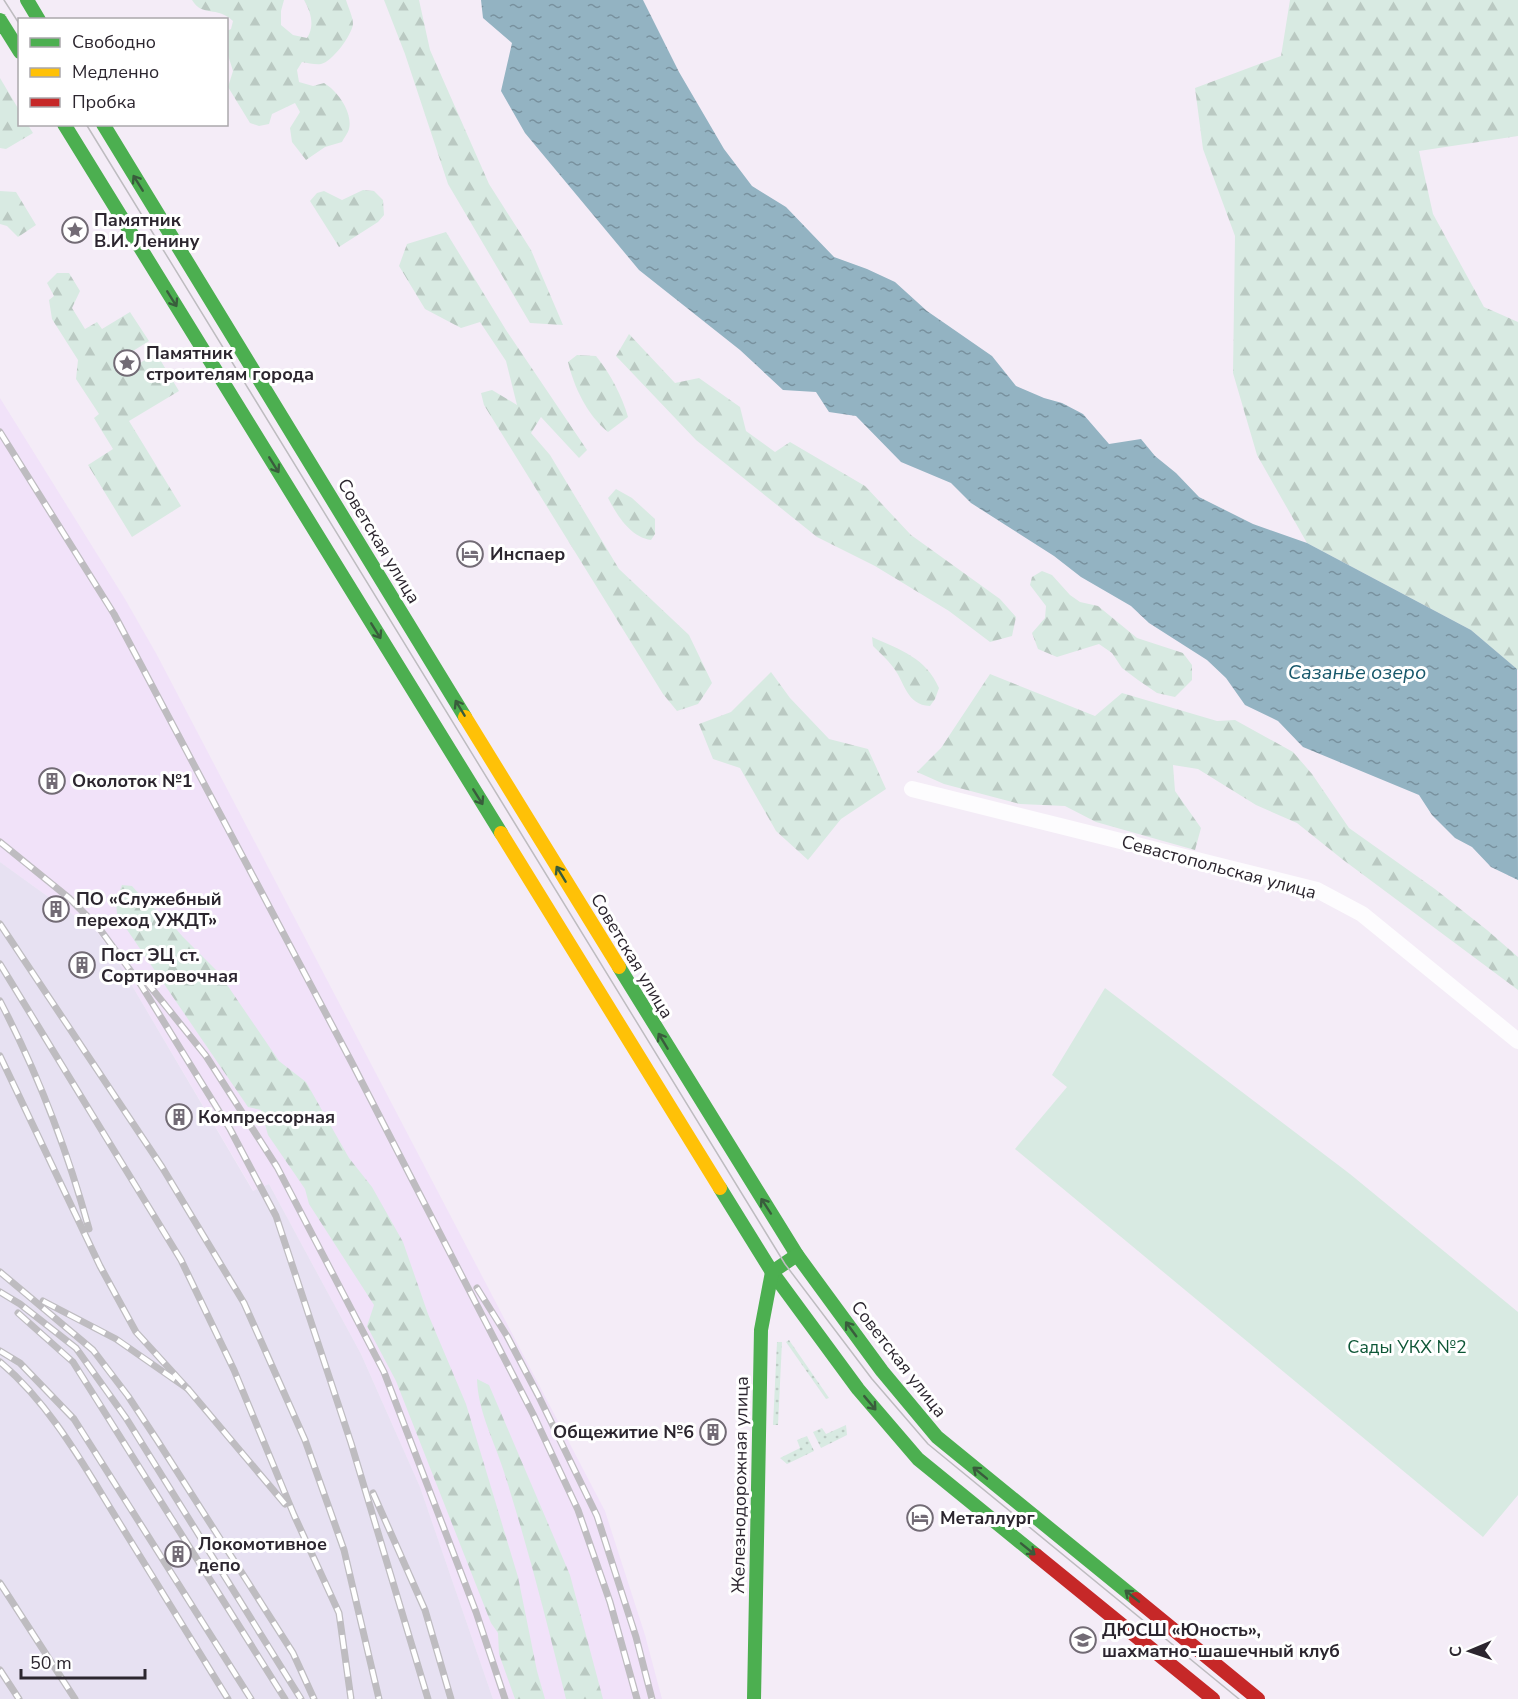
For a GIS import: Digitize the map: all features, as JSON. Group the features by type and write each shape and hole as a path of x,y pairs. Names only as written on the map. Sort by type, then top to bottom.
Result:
{"main road":[{"path":"27,0 38,18"},
{"path":"0,20 18,49"},
{"path":"65,126 772,1272 858,1389 918,1459 1213,1699"},
{"name":"Советская улица","path":"104,126 797,1256 882,1371 936,1437 1258,1699"},
{"path":"772,1272 797,1256"},
{"name":"Железнодорожная улица","path":"754,1699 761,1339 772,1272"}],"street":[{"name":"Севастопольская улица","path":"912,789 1317,890 1362,914 1518,1041"}],"shaded area":[{"path":"0,398 125,599 157,655 605,1511 645,1635 662,1699 493,1699 420,1487 361,1354 269,1184 254,1192 114,955 97,932 0,862"},
{"path":"0,862 97,932 114,955 253,1191 269,1184 361,1354 420,1487 493,1699 0,1699"}],"green space":[{"path":"192,0 284,0 281,25 293,35 307,38 311,29 311,19 304,0 346,0 353,24 345,41 325,62 317,64 302,62 297,70 299,82 313,86 324,83 343,103 350,123 342,142 325,147 306,160 292,142 290,128 300,112 295,103 272,114 269,124 259,126 250,123 228,87 233,71 228,55 228,30 231,29 233,21 227,16 201,9"},
{"path":"384,0 419,0 430,50 489,184 531,250 563,325 530,323 448,184 405,54"},
{"path":"1290,0 1518,0 1518,136 1419,151 1433,214 1484,307 1518,322 1518,670 1471,630 1307,543 1257,455 1233,373 1235,236 1203,149 1195,88 1281,56"},
{"path":"0,78 18,108 18,126 29,126 33,133 6,149 0,148"},
{"path":"363,190 374,191 383,200 384,215 378,222 339,247 310,201 317,193 324,191 342,200"},
{"path":"0,191 16,192 36,225 18,237 7,226 0,224"},
{"path":"446,232 506,330 587,450 579,458 541,417 531,433 550,455 619,569 689,635 712,683 698,704 677,711 663,694 484,405 481,393 492,390 517,405 506,361 480,322 461,328 425,309 399,266 407,244"},
{"path":"57,273 69,273 80,291 72,308 85,329 97,322 102,329 130,312 149,341 117,361 124,373 156,353 179,391 129,421 181,506 132,537 88,465 113,449 94,418 99,414 76,379 78,360 52,319 49,300 54,296 47,283"},
{"path":"629,334 675,383 699,378 740,407 746,431 775,452 790,442 865,486 911,535 1000,599 1016,617 1012,636 990,642 949,611 875,566 817,537 696,440 616,356"},
{"path":"577,355 596,356 611,377 622,401 628,417 608,432 582,400 574,381 568,362"},
{"path":"616,489 632,498 655,519 655,534 651,540 637,535 620,518 608,498"},
{"path":"1042,571 1052,575 1070,595 1080,602 1098,606 1137,638 1183,653 1192,665 1192,680 1175,697 1157,693 1138,680 1122,668 1112,653 1099,644 1057,657 1038,649 1032,633 1045,618 1046,606 1030,585 1032,577"},
{"path":"872,637 912,656 927,669 939,688 930,706 922,705 911,697 893,667 873,646"},
{"path":"771,672 790,698 829,739 868,749 886,789 841,819 808,860 776,831 740,768 713,759 699,724 731,712"},
{"path":"990,674 1095,716 1122,693 1217,721 1235,720 1293,752 1312,774 1349,828 1435,889 1518,957 1518,990 1297,823 1256,805 1198,769 1173,765 1175,791 1201,828 1195,850 1096,822 1065,806 1020,804 944,784 917,772 941,748"},
{"path":"122,885 132,886 148,904 164,915 219,973 279,1061 306,1082 349,1158 372,1187 403,1242 428,1314 466,1404 518,1577 545,1699 515,1699 499,1654 498,1633 491,1623 396,1381 367,1326 374,1305 309,1204 305,1189 268,1135 261,1110 248,1107 117,915 116,900"},
{"name":"Сады УКХ №2","path":"1105,988 1350,1174 1518,1312 1518,1495 1483,1537 1015,1149 1067,1087 1052,1075"},
{"path":"789,1340 829,1398 826,1399 786,1342"},
{"path":"777,1342 782,1342 778,1425 773,1425"},
{"path":"477,1379 489,1385 570,1575 603,1699 566,1699 521,1528 483,1414"},
{"path":"846,1425 847,1435 821,1448 813,1432 822,1428 826,1434"},
{"path":"807,1436 814,1451 787,1464 780,1458 800,1448 797,1440"}],"water":[{"name":"Сазанье озеро","path":"481,0 643,0 679,72 724,149 752,186 786,207 834,257 895,282 927,311 992,356 1016,386 1062,403 1083,414 1109,444 1141,439 1155,456 1176,473 1199,497 1253,524 1307,543 1471,630 1517,669 1518,880 1491,867 1472,847 1455,838 1432,815 1419,795 1303,747 1278,721 1245,705 1226,678 1207,660 1149,623 1131,606 1081,577 1054,556 971,503 951,483 901,462 856,416 829,412 816,392 783,390 740,350 639,270 525,133 501,91 512,43 483,18"}],"tram line":[{"path":"4,0 18,22"},
{"path":"87,126 785,1264 872,1379 928,1444 1239,1699"}],"railway":[{"path":"0,432 114,614 351,1061 533,1414 578,1510 610,1602 637,1699"},
{"path":"0,842 69,898 99,928 141,985 230,1129 276,1216 351,1443 428,1699"},
{"path":"0,924 162,1167 244,1303 305,1440 344,1550 379,1699"},
{"path":"0,964 181,1260 234,1370 294,1515 339,1613 351,1699"},
{"path":"145,980 206,1056 277,1167 384,1372 476,1612 505,1699"},
{"path":"0,1001 27,1056 50,1112 89,1229"},
{"path":"0,1056 100,1266 136,1332 188,1389"},
{"path":"0,1272 93,1350 128,1396 293,1653 314,1699"},
{"path":"477,1288 507,1336 597,1516 636,1637 652,1699"},
{"path":"0,1292 20,1304 76,1348 126,1418 301,1699"},
{"path":"43,1301 116,1339 188,1389 285,1504"},
{"path":"18,1313 73,1362 285,1699"},
{"path":"0,1351 20,1363 74,1419 251,1699"},
{"path":"0,1362 35,1397 64,1436 228,1699"},
{"path":"373,1493 425,1610 451,1699"},
{"path":"0,1583 75,1699"},
{"path":"0,1670 19,1699"}],"traffic: fast":[{"path":"27,0 38,18"},
{"path":"0,20 18,49"},
{"path":"65,126 501,833"},
{"path":"104,126 465,717"},
{"path":"619,967 797,1255 882,1371 937,1437 1136,1599"},
{"path":"720,1188 772,1272 858,1389 918,1459 1036,1555"},
{"path":"754,1699 761,1330 772,1272 797,1255"}],"traffic: slow":[{"path":"465,717 619,967"},
{"path":"501,833 720,1188"}],"traffic: jam":[{"path":"1036,1555 1213,1699"},
{"path":"1136,1599 1258,1699"}],"place":[{"name":"Памятник В.И. Ленину","path":"75,230"},
{"name":"Памятник строителям города","path":"127,363"},
{"name":"Инспаер","path":"470,554"},
{"name":"Околоток №1","path":"52,781"},
{"name":"ПО «Служебный переход УЖДТ»","path":"56,909"},
{"name":"Пост ЭЦ ст. Сортировочная","path":"82,965"},
{"name":"Компрессорная","path":"179,1117"},
{"name":"Общежитие №6","path":"713,1432"},
{"name":"Металлург","path":"920,1518"},
{"name":"Локомотивное депо","path":"178,1554"},
{"name":"ДЮСШ «Юность», шахматно-шашечный клуб","path":"1083,1640"}]}
